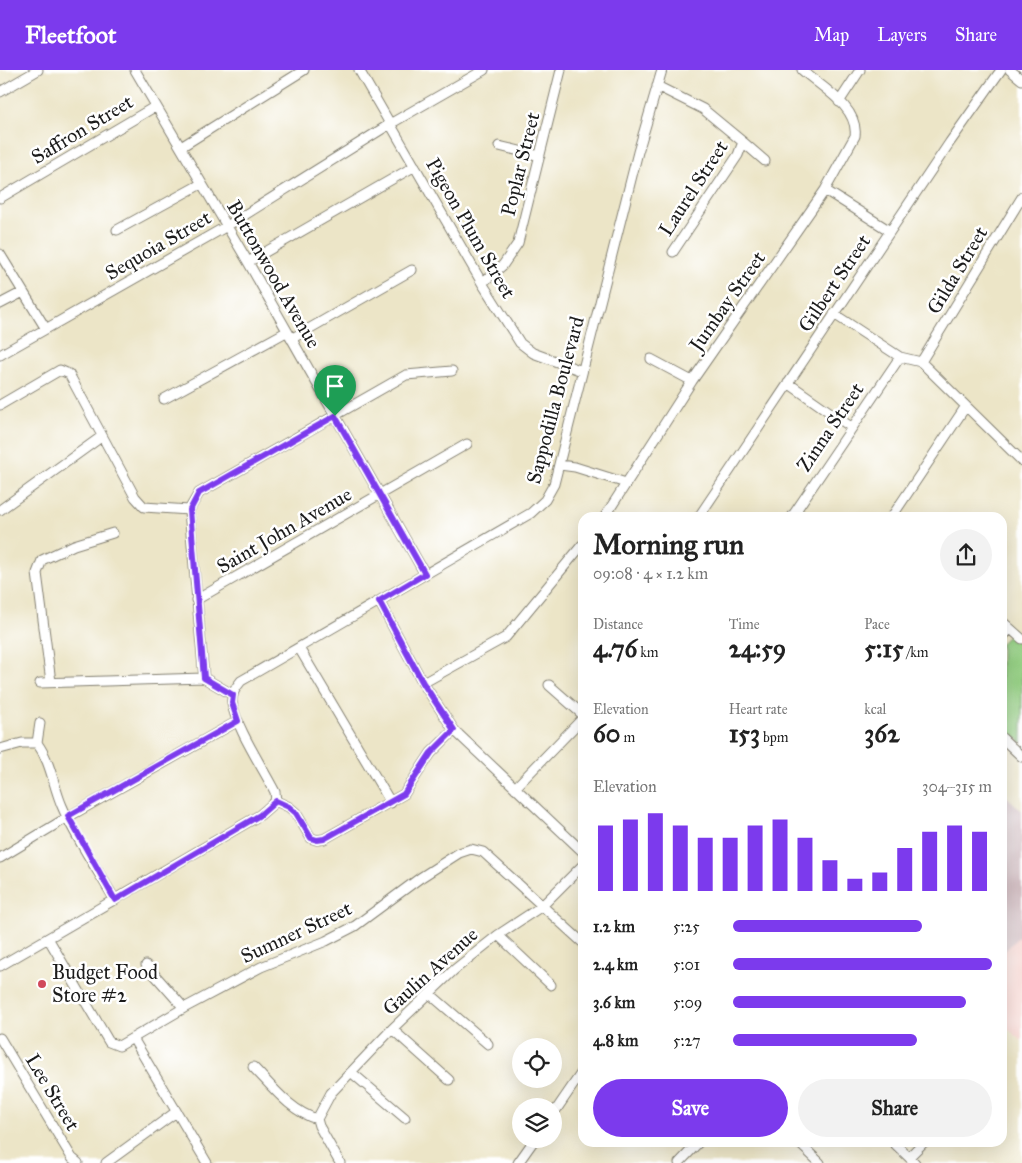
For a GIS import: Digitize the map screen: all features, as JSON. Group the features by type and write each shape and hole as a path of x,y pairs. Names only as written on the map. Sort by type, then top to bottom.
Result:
{"street":[{"path":"0,92 38,70"},
{"name":"Buttonwood Avenue","path":"135,70 248,262 288,336 425,574"},
{"path":"181,147 304,70"},
{"name":"Pigeon Plum Street","path":"359,70 416,166 482,284 524,348 582,371"},
{"name":"Sequoia Street","path":"0,354 227,226 390,124 484,70"},
{"name":"Poplar Street","path":"482,284 504,265 518,243 560,70"},
{"name":"Sappodilla Boulevard","path":"233,695 242,681 531,513 545,500 554,484 560,465 582,371 656,86 662,70"},
{"name":"Jumbay Street","path":"608,512 692,381 825,190 855,136 856,127 852,116 839,102 802,70"},
{"path":"839,102 860,70"},
{"name":"Gilbert Street","path":"702,512 890,231 1001,70"},
{"path":"1010,70 1022,80"},
{"name":"Laurel Street","path":"656,86 703,109 765,161"},
{"name":"Saffron Street","path":"0,198 156,106"},
{"name":"Laurel Street","path":"673,252 738,155 743,142"},
{"path":"499,146 540,156"},
{"path":"248,262 416,166"},
{"path":"117,230 201,184"},
{"path":"825,190 890,231"},
{"name":"Gilda Street","path":"921,362 1022,197"},
{"path":"0,254 46,329"},
{"path":"164,399 412,270"},
{"path":"0,304 23,292"},
{"path":"834,314 900,357 921,362 1022,461"},
{"name":"Zinna Street","path":"794,512 850,427 900,357"},
{"path":"651,359 692,381"},
{"path":"0,405 60,370 69,374 134,496 144,507 190,510"},
{"path":"204,678 190,510 199,493 406,375 452,370"},
{"path":"788,383 850,427"},
{"path":"895,512 966,406"},
{"path":"0,510 102,437"},
{"name":"Saint John Avenue","path":"196,600 467,444"},
{"path":"560,465 574,467 626,482"},
{"path":"51,682 37,572 42,560 74,545 113,533"},
{"path":"423,683 506,637 578,550"},
{"path":"379,601 423,683 454,730 578,846"},
{"path":"1007,626 1022,639"},
{"path":"299,648 391,803"},
{"path":"40,683 204,678 233,695 232,703 238,721 275,792 276,801"},
{"path":"549,685 578,710"},
{"path":"0,858 68,816 238,721"},
{"path":"40,723 37,743 43,751 68,816 115,900"},
{"path":"515,788 578,723"},
{"path":"276,801 289,807 296,813 311,838 317,840 324,839 404,794 431,753 454,730"},
{"path":"1007,742 1022,757"},
{"path":"0,749 22,743 37,743"},
{"path":"0,966 260,815 276,801"},
{"name":"Sumner Street","path":"48,938 108,1042 120,1046 134,1040 184,1008 261,967 326,941 355,926 420,878 464,850 484,852 578,938"},
{"name":"Gaulin Avenue","path":"317,1118 331,1093 392,1029 454,970 498,935 542,906 578,870"},
{"path":"498,935 551,985"},
{"path":"146,965 184,1008"},
{"path":"430,994 488,1044"},
{"path":"392,1029 449,1080"},
{"name":"Lee Street","path":"0,1038 72,1158 78,1163"},
{"path":"134,1040 207,1163"},
{"path":"253,1067 284,1098 306,1116 317,1118 319,1126 340,1163"},
{"path":"352,1072 405,1118"},
{"path":"562,1101 578,1078"},
{"path":"106,1163 176,1112"},
{"path":"679,1163 694,1147"},
{"path":"803,1147 820,1163"},
{"path":"898,1147 912,1160 921,1147"},
{"path":"518,1163 529,1148"}],"shaded area":[{"path":"1007,797 1022,811 1022,940 1018,937 1007,949"},
{"path":"1018,936 1022,940 1022,1041 1007,1028 1007,948"}],"green space":[{"path":"1011,633 1022,643 1022,743 1007,729 1007,637"}],"place":[{"name":"Budget Food Store #2","path":"42,984"}],"route":[{"path":"335,416 425,574 379,601 423,683 454,730 431,753 404,794 324,839 314,840 311,838 296,813 289,807 276,801 272,807 260,815 115,900 68,816 238,721 232,703 233,695 204,678 190,510 199,493 335,416"}]}
